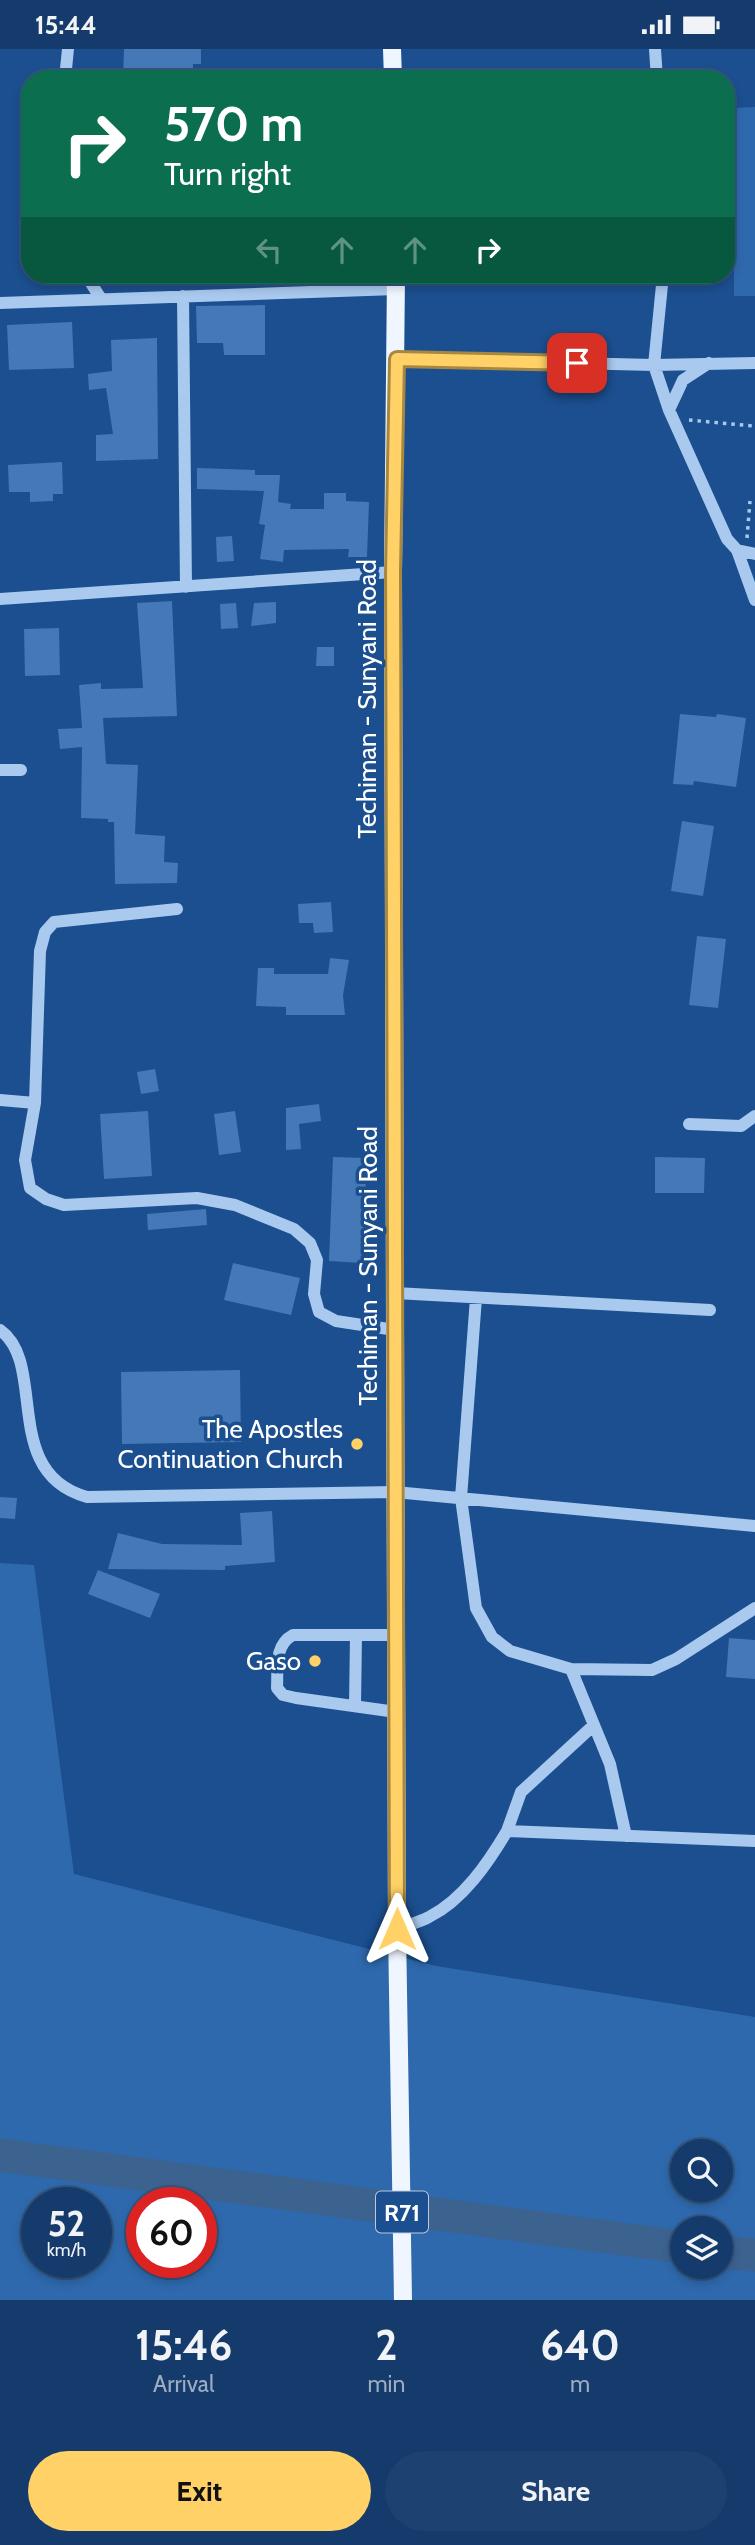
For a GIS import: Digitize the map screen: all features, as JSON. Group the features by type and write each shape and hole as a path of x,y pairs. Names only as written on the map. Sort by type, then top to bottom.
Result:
{"main road":[{"path":"392,49 393,70"},
{"name":"Techiman - Sunyani Road","path":"396,284 393,572 395,1492 397,1929 403,2300"}],"street":[{"path":"66,70 68,49"},
{"path":"655,49 656,70"},
{"path":"92,284 102,299"},
{"path":"0,303 183,296 366,284"},
{"path":"662,284 654,365 671,414 727,539 737,550 755,600"},
{"path":"0,296 18,301"},
{"path":"183,296 186,587"},
{"path":"397,359 654,365 755,363"},
{"path":"671,414 683,380 709,363"},
{"path":"737,550 755,554"},
{"path":"0,599 393,572"},
{"path":"0,770 21,770"},
{"path":"177,909 54,922 45,932 40,951 36,1103 25,1160 30,1188 46,1199 64,1205 197,1198 235,1205 294,1229 310,1243 317,1260 314,1294 320,1312 336,1321 395,1330"},
{"path":"0,1100 36,1103"},
{"path":"689,1124 741,1126 755,1116"},
{"path":"395,1293 710,1311"},
{"path":"476,1298 461,1498 476,1608 492,1637 510,1651 570,1669 652,1670 676,1659 755,1608"},
{"path":"0,1330 7,1335 16,1354 32,1453 50,1480 68,1493 87,1497 395,1492 755,1526"},
{"path":"396,1635 293,1635 284,1640 279,1649 277,1688 283,1695 396,1712"},
{"path":"355,1706 356,1635"},
{"path":"570,1669 618,1792 626,1836"},
{"path":"397,1929 430,1917 456,1896 487,1863 507,1831 521,1792 594,1725"},
{"path":"507,1831 755,1841"}],"path":[{"path":"671,414 753,426"},
{"path":"737,550 747,541 750,501"}],"shaded area":[{"path":"755,107 755,296 734,296 735,108"},
{"path":"0,1563 34,1565 74,1874 436,1966 755,2017 755,2300 0,2300"}],"building":[{"path":"124,49 201,49 201,64 193,64 193,70 123,70"},
{"path":"265,305 265,355 224,355 223,343 197,343 196,306"},
{"path":"72,322 74,368 9,370 7,325"},
{"path":"157,338 158,459 96,461 96,435 113,434 106,388 89,390 88,374 112,371 111,340"},
{"path":"62,462 63,494 53,494 53,501 30,502 30,492 9,492 8,465"},
{"path":"197,468 255,470 255,475 280,475 278,502 291,504 290,509 324,509 324,493 346,493 346,501 369,502 367,557 348,557 349,549 284,550 283,562 260,559 265,525 259,524 264,491 197,489"},
{"path":"232,536 234,561 217,562 216,537"},
{"path":"172,601 177,716 103,718 106,764 138,765 135,834 165,836 164,862 178,863 177,883 115,884 114,822 108,822 108,819 81,818 82,747 60,749 58,729 82,728 79,685 101,683 101,689 143,688 137,603"},
{"path":"276,602 276,623 251,626 254,603"},
{"path":"236,603 238,628 221,629 220,604"},
{"path":"59,628 60,675 25,676 24,629"},
{"path":"317,647 334,647 334,666 316,666"},
{"path":"680,714 716,717 717,714 746,718 736,787 694,781 693,785 673,784"},
{"path":"682,821 714,826 703,896 671,891"},
{"path":"331,902 333,932 314,933 313,923 299,923 298,904"},
{"path":"697,936 726,939 718,1008 689,1005"},
{"path":"330,958 349,960 343,995 345,1015 286,1015 286,1007 256,1006 258,968 274,968 274,974 328,974"},
{"path":"155,1069 159,1091 141,1094 137,1072"},
{"path":"319,1104 321,1121 299,1124 301,1149 286,1150 286,1108"},
{"path":"148,1111 152,1176 104,1179 100,1114"},
{"path":"235,1111 241,1152 219,1155 214,1114"},
{"path":"333,1157 367,1158 362,1263 329,1261"},
{"path":"655,1157 705,1158 704,1193 655,1193"},
{"path":"206,1209 207,1225 148,1230 147,1214"},
{"path":"233,1263 300,1278 291,1315 224,1300"},
{"path":"240,1370 241,1442 122,1444 121,1372"},
{"path":"0,1497 17,1498 15,1519 0,1518"},
{"path":"272,1511 275,1562 225,1566 225,1570 108,1569 118,1533 162,1544 242,1545 240,1513"},
{"path":"98,1570 160,1594 150,1618 88,1594"},
{"path":"729,1638 755,1640 755,1679 726,1677"}],"waterway":[{"path":"0,2155 670,2245"},
{"path":"733,2253 755,2255"}],"place":[{"name":"The Apostles Continuation Church","path":"357,1444"},
{"name":"Gaso","path":"315,1661"}],"route":[{"path":"397,1929 393,572 397,359 577,363"}]}
